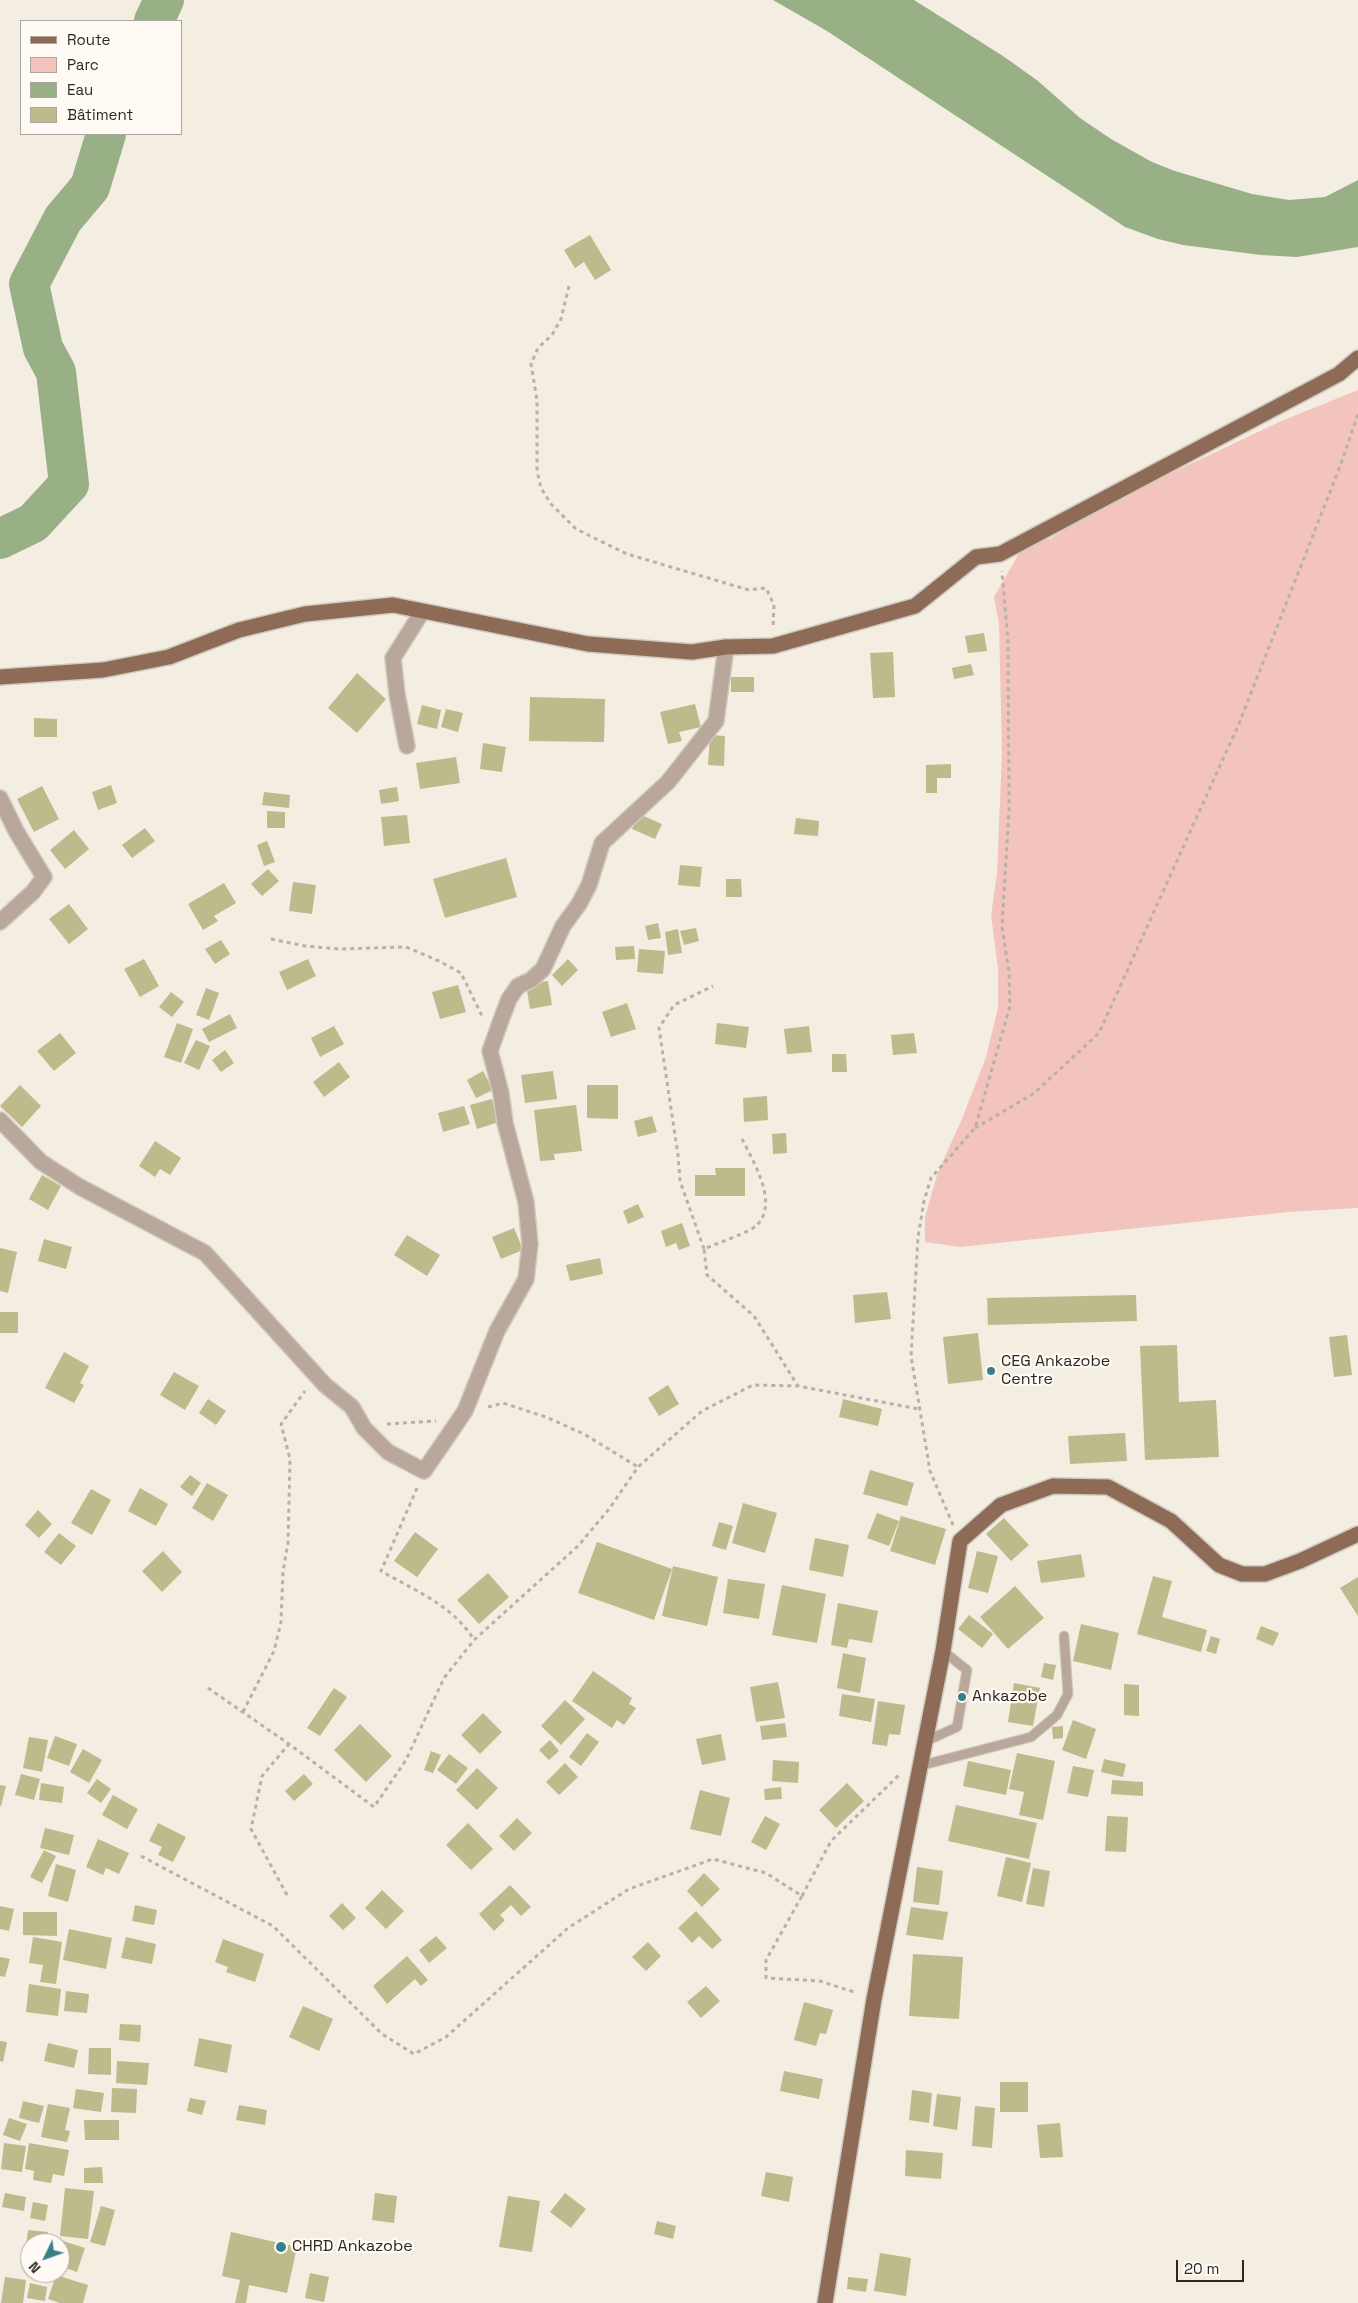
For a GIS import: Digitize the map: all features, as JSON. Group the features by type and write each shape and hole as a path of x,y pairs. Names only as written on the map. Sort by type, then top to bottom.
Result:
{"main road":[{"path":"0,677 103,670 169,657 240,630 305,614 393,605 588,644 692,652 726,646 772,646 915,606 976,557 1000,554 1339,374 1358,358"},
{"path":"825,2303 874,1999 943,1650 960,1541 1000,1505 1053,1486 1108,1488 1171,1521 1219,1565 1242,1574 1265,1574 1300,1562 1358,1534"}],"street":[{"path":"407,746 397,694 393,658 422,612"},
{"path":"0,1120 41,1162 80,1187 205,1252 316,1375 352,1407 364,1428 388,1452 424,1471 465,1412 497,1331 526,1280 530,1244 526,1202 505,1123 501,1092 490,1051 509,999 518,986 532,980 543,968 563,926 590,885 602,843 668,782 716,721 726,646"},
{"path":"0,798 16,831 44,877 33,892 0,922"}],"lane":[{"path":"919,1766 1031,1737 1057,1715 1068,1694 1064,1636"},
{"path":"924,1742 958,1727 967,1670 943,1650"}],"path":[{"path":"569,286 561,319 552,335 538,348 531,364 537,400 537,471 541,488 551,504 576,529 627,554 749,590 766,588 774,605 772,646"},
{"path":"960,1541 930,1471 911,1356 918,1237 924,1201 931,1178 975,1128 1033,1094 1099,1033 1238,726 1341,464 1358,414"},
{"path":"975,1128 1010,1006 1009,972 1002,927 1009,800 1008,642 1000,554"},
{"path":"271,939 305,946 340,949 406,946 461,973 480,1009 482,1018"},
{"path":"713,986 674,1004 659,1028 678,1155 680,1181 704,1249 707,1275 754,1316 798,1386"},
{"path":"704,1249 757,1226 766,1211 762,1178 742,1140"},
{"path":"243,1712 274,1651 281,1622 283,1571 288,1542 290,1459 281,1424 316,1375"},
{"path":"208,1688 289,1744 374,1807 406,1760 444,1678 474,1640 578,1546 609,1509 638,1467 702,1411 753,1385 798,1386 919,1409"},
{"path":"364,1428 400,1422 435,1421 503,1403 546,1417 584,1434 638,1467"},
{"path":"424,1471 382,1571 450,1611 470,1631 474,1640"},
{"path":"287,1895 251,1829 262,1776 289,1744"},
{"path":"874,1999 820,1981 766,1978 766,1960 830,1841 901,1772"},
{"path":"141,1856 274,1926 382,2034 414,2054 446,2037 568,1928 629,1890 713,1859 766,1873 802,1896"}],"green space":[{"path":"1358,390 1358,1208 1288,1212 960,1247 925,1242 925,1217 938,1172 962,1119 986,1057 998,1008 998,968 991,915 997,874 1002,753 999,624 994,597 1025,543 1050,539 1086,515 1144,486 1279,422"}],"water":[{"path":"773,0 914,0 1003,56 1038,81 1080,118 1111,139 1152,162 1175,171 1252,194 1289,200 1325,197 1358,180 1358,247 1297,257 1261,255 1183,245 1158,239 1125,227 827,31"}],"building":[{"path":"590,235 611,270 595,280 584,262 575,268 564,250"},
{"path":"984,633 987,651 968,653 965,636"},
{"path":"893,652 895,697 873,698 870,653"},
{"path":"971,664 974,675 954,679 952,668"},
{"path":"357,673 386,699 357,733 328,708"},
{"path":"731,677 754,677 754,692 731,692"},
{"path":"530,697 605,699 604,742 529,741"},
{"path":"695,704 701,727 679,732 682,741 668,744 660,712"},
{"path":"422,705 441,710 437,729 417,724"},
{"path":"446,709 463,713 458,732 441,727"},
{"path":"34,718 57,719 57,737 34,737"},
{"path":"710,735 725,736 724,766 708,765"},
{"path":"483,743 506,747 502,772 480,769"},
{"path":"456,757 460,783 420,789 416,763"},
{"path":"951,764 951,778 937,778 937,793 926,793 926,765"},
{"path":"111,785 117,803 98,810 92,792"},
{"path":"42,786 59,819 34,832 17,799"},
{"path":"397,787 399,801 381,804 379,790"},
{"path":"264,792 290,795 289,808 262,805"},
{"path":"267,811 285,812 285,828 267,828"},
{"path":"639,814 662,824 655,839 632,829"},
{"path":"407,815 410,843 384,846 381,817"},
{"path":"796,818 819,821 818,836 794,834"},
{"path":"145,828 155,841 132,858 122,845"},
{"path":"74,830 89,849 65,869 50,850"},
{"path":"267,841 275,862 264,866 257,845"},
{"path":"506,858 517,897 445,918 433,879"},
{"path":"680,865 702,867 700,887 678,885"},
{"path":"268,869 279,881 262,896 251,884"},
{"path":"726,879 741,879 742,897 726,897"},
{"path":"293,882 316,885 312,914 289,911"},
{"path":"224,883 236,903 214,916 218,921 203,930 188,904"},
{"path":"69,904 88,929 69,944 49,919"},
{"path":"658,923 661,938 648,940 645,926"},
{"path":"696,928 699,941 684,945 680,931"},
{"path":"678,929 682,953 668,955 665,932"},
{"path":"221,940 230,954 215,964 205,949"},
{"path":"634,946 635,959 616,960 615,947"},
{"path":"639,949 665,951 663,974 637,972"},
{"path":"144,959 159,986 140,997 124,969"},
{"path":"308,959 316,976 287,990 279,972"},
{"path":"568,959 578,970 562,986 552,975"},
{"path":"548,981 552,1005 530,1009 526,984"},
{"path":"458,985 466,1012 440,1019 432,992"},
{"path":"206,988 219,993 209,1020 196,1015"},
{"path":"171,992 184,1002 172,1017 159,1007"},
{"path":"627,1003 636,1029 611,1037 602,1012"},
{"path":"230,1014 237,1028 209,1042 202,1029"},
{"path":"177,1023 193,1029 181,1063 164,1057"},
{"path":"717,1023 749,1027 746,1048 715,1044"},
{"path":"334,1026 344,1044 320,1057 311,1038"},
{"path":"809,1026 812,1052 787,1054 784,1029"},
{"path":"60,1033 76,1053 54,1071 37,1051"},
{"path":"914,1033 917,1053 893,1055 891,1035"},
{"path":"196,1040 210,1046 199,1070 184,1063"},
{"path":"225,1050 234,1063 221,1072 212,1060"},
{"path":"832,1054 846,1054 847,1072 832,1072"},
{"path":"339,1062 350,1077 324,1097 313,1082"},
{"path":"483,1071 493,1090 476,1098 467,1080"},
{"path":"553,1071 557,1099 525,1103 521,1075"},
{"path":"20,1085 41,1106 22,1127 0,1106"},
{"path":"587,1085 618,1085 618,1119 587,1118"},
{"path":"767,1096 768,1120 744,1122 743,1098"},
{"path":"492,1099 499,1122 477,1129 470,1105"},
{"path":"576,1105 582,1151 554,1154 555,1160 540,1161 534,1110"},
{"path":"464,1106 470,1124 443,1132 438,1113"},
{"path":"652,1116 657,1132 638,1137 634,1121"},
{"path":"786,1133 787,1153 773,1154 772,1134"},
{"path":"155,1141 181,1158 170,1175 160,1169 155,1177 139,1166"},
{"path":"715,1168 745,1168 745,1196 695,1196 695,1175 716,1175"},
{"path":"42,1175 61,1186 48,1210 29,1199"},
{"path":"638,1204 644,1217 628,1224 623,1211"},
{"path":"682,1223 690,1246 679,1250 676,1243 666,1247 661,1231"},
{"path":"514,1228 523,1250 501,1259 492,1237"},
{"path":"407,1235 440,1255 427,1276 394,1255"},
{"path":"44,1239 72,1247 66,1269 38,1261"},
{"path":"0,1248 17,1252 8,1293 0,1291"},
{"path":"600,1258 603,1274 570,1281 566,1265"},
{"path":"887,1292 891,1319 855,1323 853,1295"},
{"path":"1136,1295 1137,1321 988,1325 987,1298"},
{"path":"0,1312 18,1312 18,1333 0,1333"},
{"path":"978,1333 983,1380 948,1384 943,1337"},
{"path":"1347,1335 1352,1375 1334,1377 1329,1337"},
{"path":"1177,1345 1179,1402 1216,1400 1219,1457 1145,1460 1140,1346"},
{"path":"64,1352 89,1366 80,1383 84,1385 74,1403 45,1388"},
{"path":"174,1372 199,1386 185,1410 160,1395"},
{"path":"668,1385 679,1404 659,1416 648,1398"},
{"path":"208,1399 226,1411 216,1425 199,1413"},
{"path":"843,1399 882,1409 878,1426 839,1417"},
{"path":"1125,1433 1127,1461 1070,1464 1068,1436"},
{"path":"870,1470 914,1483 907,1506 863,1494"},
{"path":"190,1475 201,1483 192,1496 180,1487"},
{"path":"207,1483 228,1495 213,1521 192,1508"},
{"path":"140,1488 168,1504 156,1526 128,1511"},
{"path":"91,1489 111,1500 92,1535 71,1523"},
{"path":"743,1503 777,1513 765,1553 732,1543"},
{"path":"38,1510 52,1524 39,1538 25,1525"},
{"path":"877,1513 899,1521 889,1546 867,1538"},
{"path":"901,1516 946,1529 935,1565 890,1551"},
{"path":"1004,1518 1029,1545 1011,1561 986,1534"},
{"path":"719,1522 733,1526 726,1550 712,1546"},
{"path":"415,1532 438,1549 417,1577 394,1561"},
{"path":"59,1533 76,1546 61,1565 44,1552"},
{"path":"815,1538 849,1545 843,1577 809,1570"},
{"path":"597,1542 672,1569 654,1620 578,1593"},
{"path":"163,1551 182,1572 162,1592 142,1571"},
{"path":"977,1551 998,1556 988,1593 968,1588"},
{"path":"1081,1554 1085,1577 1041,1583 1037,1561"},
{"path":"673,1566 718,1577 707,1626 662,1616"},
{"path":"488,1573 509,1597 479,1624 457,1600"},
{"path":"1153,1576 1172,1581 1162,1617 1207,1630 1201,1652 1137,1634"},
{"path":"1358,1577 1358,1616 1340,1588"},
{"path":"728,1579 765,1584 759,1619 723,1613"},
{"path":"782,1585 826,1594 817,1643 772,1635"},
{"path":"1015,1586 1044,1618 1008,1649 980,1617"},
{"path":"838,1603 878,1611 872,1643 849,1639 847,1648 831,1645"},
{"path":"969,1615 993,1634 982,1648 958,1629"},
{"path":"1081,1624 1119,1633 1111,1670 1073,1661"},
{"path":"1261,1626 1279,1633 1273,1646 1256,1639"},
{"path":"1211,1636 1220,1639 1216,1654 1206,1651"},
{"path":"843,1653 866,1658 860,1693 837,1688"},
{"path":"1044,1663 1056,1665 1053,1680 1041,1677"},
{"path":"593,1671 632,1698 629,1704 636,1708 624,1725 617,1720 612,1728 572,1701"},
{"path":"778,1682 785,1718 756,1722 750,1687"},
{"path":"1014,1683 1040,1688 1033,1726 1008,1722"},
{"path":"1124,1684 1139,1685 1139,1716 1124,1715"},
{"path":"334,1688 347,1697 320,1736 307,1728"},
{"path":"842,1694 875,1699 871,1722 839,1716"},
{"path":"565,1700 585,1719 561,1745 541,1726"},
{"path":"878,1701 905,1705 900,1735 889,1734 887,1746 872,1744"},
{"path":"483,1713 502,1732 480,1754 461,1735"},
{"path":"1073,1720 1096,1729 1086,1759 1062,1750"},
{"path":"785,1723 787,1737 762,1740 760,1726"},
{"path":"360,1724 392,1756 366,1782 334,1750"},
{"path":"1063,1726 1063,1738 1053,1739 1052,1727"},
{"path":"587,1733 599,1742 581,1766 569,1757"},
{"path":"721,1734 726,1760 702,1765 696,1739"},
{"path":"55,1736 77,1744 69,1766 47,1758"},
{"path":"29,1737 48,1740 42,1772 23,1768"},
{"path":"550,1740 559,1751 549,1760 539,1750"},
{"path":"83,1749 102,1760 89,1783 70,1772"},
{"path":"431,1751 441,1755 433,1773 424,1770"},
{"path":"1017,1753 1055,1761 1043,1820 1019,1815 1024,1792 1009,1789"},
{"path":"449,1754 468,1768 456,1784 437,1770"},
{"path":"1104,1759 1126,1764 1123,1777 1101,1772"},
{"path":"773,1760 799,1762 798,1783 772,1781"},
{"path":"968,1761 1011,1770 1006,1795 963,1786"},
{"path":"565,1763 578,1777 559,1795 546,1782"},
{"path":"1073,1766 1094,1770 1088,1797 1067,1793"},
{"path":"477,1768 498,1788 477,1810 456,1790"},
{"path":"21,1774 40,1779 34,1800 15,1795"},
{"path":"304,1774 313,1784 294,1801 285,1791"},
{"path":"97,1779 111,1789 101,1803 87,1793"},
{"path":"1112,1780 1143,1782 1143,1796 1111,1794"},
{"path":"41,1783 64,1787 62,1803 39,1800"},
{"path":"847,1783 864,1801 836,1828 819,1810"},
{"path":"0,1785 6,1786 1,1806 0,1806"},
{"path":"781,1787 782,1799 765,1800 764,1789"},
{"path":"700,1790 730,1798 721,1836 690,1829"},
{"path":"113,1795 138,1809 127,1829 102,1815"},
{"path":"956,1805 1037,1823 1029,1859 948,1841"},
{"path":"765,1816 780,1824 766,1850 751,1842"},
{"path":"1107,1816 1128,1817 1126,1852 1105,1851"},
{"path":"517,1818 532,1833 514,1851 499,1836"},
{"path":"158,1823 186,1837 173,1862 158,1855 162,1847 149,1841"},
{"path":"468,1823 493,1849 471,1870 446,1845"},
{"path":"45,1828 74,1835 69,1855 40,1848"},
{"path":"98,1839 129,1853 119,1874 106,1868 103,1875 86,1867"},
{"path":"44,1850 56,1856 42,1883 30,1877"},
{"path":"1006,1857 1031,1863 1022,1902 997,1896"},
{"path":"56,1864 76,1870 68,1902 48,1896"},
{"path":"917,1867 943,1871 939,1905 913,1902"},
{"path":"1033,1868 1050,1871 1044,1907 1026,1904"},
{"path":"704,1873 720,1889 702,1907 687,1891"},
{"path":"510,1885 531,1907 521,1916 511,1905 500,1915 505,1920 494,1931 479,1914"},
{"path":"382,1890 404,1911 386,1929 365,1908"},
{"path":"342,1903 356,1918 343,1930 329,1916"},
{"path":"135,1905 157,1910 154,1925 132,1921"},
{"path":"0,1906 14,1909 9,1931 0,1929"},
{"path":"911,1907 948,1912 943,1940 906,1935"},
{"path":"696,1911 722,1940 712,1949 699,1936 692,1943 678,1928"},
{"path":"23,1912 57,1912 57,1936 23,1935"},
{"path":"69,1929 112,1938 106,1969 63,1960"},
{"path":"436,1936 447,1948 429,1963 419,1950"},
{"path":"33,1937 62,1942 56,1984 40,1982 43,1965 29,1963"},
{"path":"126,1937 156,1944 152,1964 121,1958"},
{"path":"223,1939 264,1954 255,1982 226,1972 228,1967 215,1962"},
{"path":"648,1942 661,1956 646,1971 632,1957"},
{"path":"913,1954 963,1957 959,2019 909,2016"},
{"path":"407,1956 428,1980 421,1986 415,1979 387,2004 373,1986"},
{"path":"0,1957 10,1959 5,1977 0,1976"},
{"path":"29,1984 61,1989 58,2016 26,2012"},
{"path":"706,1986 720,2001 701,2018 687,2002"},
{"path":"66,1991 89,1994 87,2013 64,2011"},
{"path":"804,2002 833,2010 826,2034 820,2033 816,2046 794,2040"},
{"path":"303,2006 333,2019 319,2051 289,2037"},
{"path":"120,2024 141,2025 140,2042 119,2040"},
{"path":"199,2038 232,2045 227,2073 194,2066"},
{"path":"0,2041 7,2042 3,2062 0,2061"},
{"path":"48,2043 78,2050 74,2068 44,2061"},
{"path":"89,2048 111,2048 111,2075 88,2074"},
{"path":"117,2061 149,2063 147,2085 116,2083"},
{"path":"784,2071 823,2079 819,2099 780,2091"},
{"path":"1000,2082 1028,2082 1028,2112 1000,2112"},
{"path":"112,2088 137,2089 136,2113 111,2112"},
{"path":"76,2089 104,2093 101,2112 73,2108"},
{"path":"912,2090 932,2093 929,2123 909,2120"},
{"path":"937,2094 961,2097 957,2130 933,2126"},
{"path":"190,2098 206,2101 202,2115 187,2111"},
{"path":"23,2101 44,2106 39,2123 19,2118"},
{"path":"48,2104 70,2108 65,2130 70,2131 67,2142 41,2137"},
{"path":"239,2105 267,2110 265,2125 236,2120"},
{"path":"975,2106 995,2108 992,2148 972,2146"},
{"path":"9,2118 27,2124 20,2141 3,2135"},
{"path":"84,2120 119,2120 119,2140 85,2140"},
{"path":"1060,2123 1063,2157 1040,2158 1037,2125"},
{"path":"4,2143 26,2146 22,2172 1,2169"},
{"path":"29,2143 69,2150 64,2176 53,2174 51,2183 33,2180 34,2171 25,2169"},
{"path":"906,2150 943,2153 941,2179 905,2176"},
{"path":"102,2167 103,2183 84,2183 84,2168"},
{"path":"766,2172 793,2177 789,2202 761,2196"},
{"path":"65,2188 94,2191 88,2239 70,2237 70,2233 60,2233"},
{"path":"5,2193 26,2197 24,2211 2,2207"},
{"path":"375,2193 397,2196 394,2223 372,2220"},
{"path":"565,2193 586,2209 571,2228 550,2212"},
{"path":"508,2196 540,2201 532,2252 499,2247"},
{"path":"33,2202 48,2205 45,2221 30,2218"},
{"path":"101,2206 115,2210 105,2246 90,2242"},
{"path":"657,2221 676,2226 673,2239 654,2234"},
{"path":"28,2230 48,2232 48,2233 28,2233"},
{"path":"231,2232 297,2247 287,2293 249,2285 246,2303 235,2303 240,2280 222,2276"},
{"path":"70,2243 85,2248 77,2272 70,2270"},
{"path":"880,2253 911,2258 906,2296 874,2291"},
{"path":"310,2273 329,2277 324,2302 305,2298"},
{"path":"5,2277 20,2279 20,2283 26,2283 23,2303 1,2303"},
{"path":"848,2277 868,2279 866,2292 847,2289"},
{"path":"70,2279 88,2285 83,2303 60,2303 48,2299 53,2283 70,2283"},
{"path":"30,2283 47,2287 45,2301 27,2298"}],"waterway":[{"path":"154,20 164,0"},
{"path":"0,539 33,523 69,484 56,372 43,348 29,284 63,219 90,187 106,135"}],"place":[{"name":"CEG Ankazobe Centre","path":"991,1371"},
{"name":"Ankazobe","path":"962,1697"},
{"name":"CHRD Ankazobe","path":"281,2247"}]}
